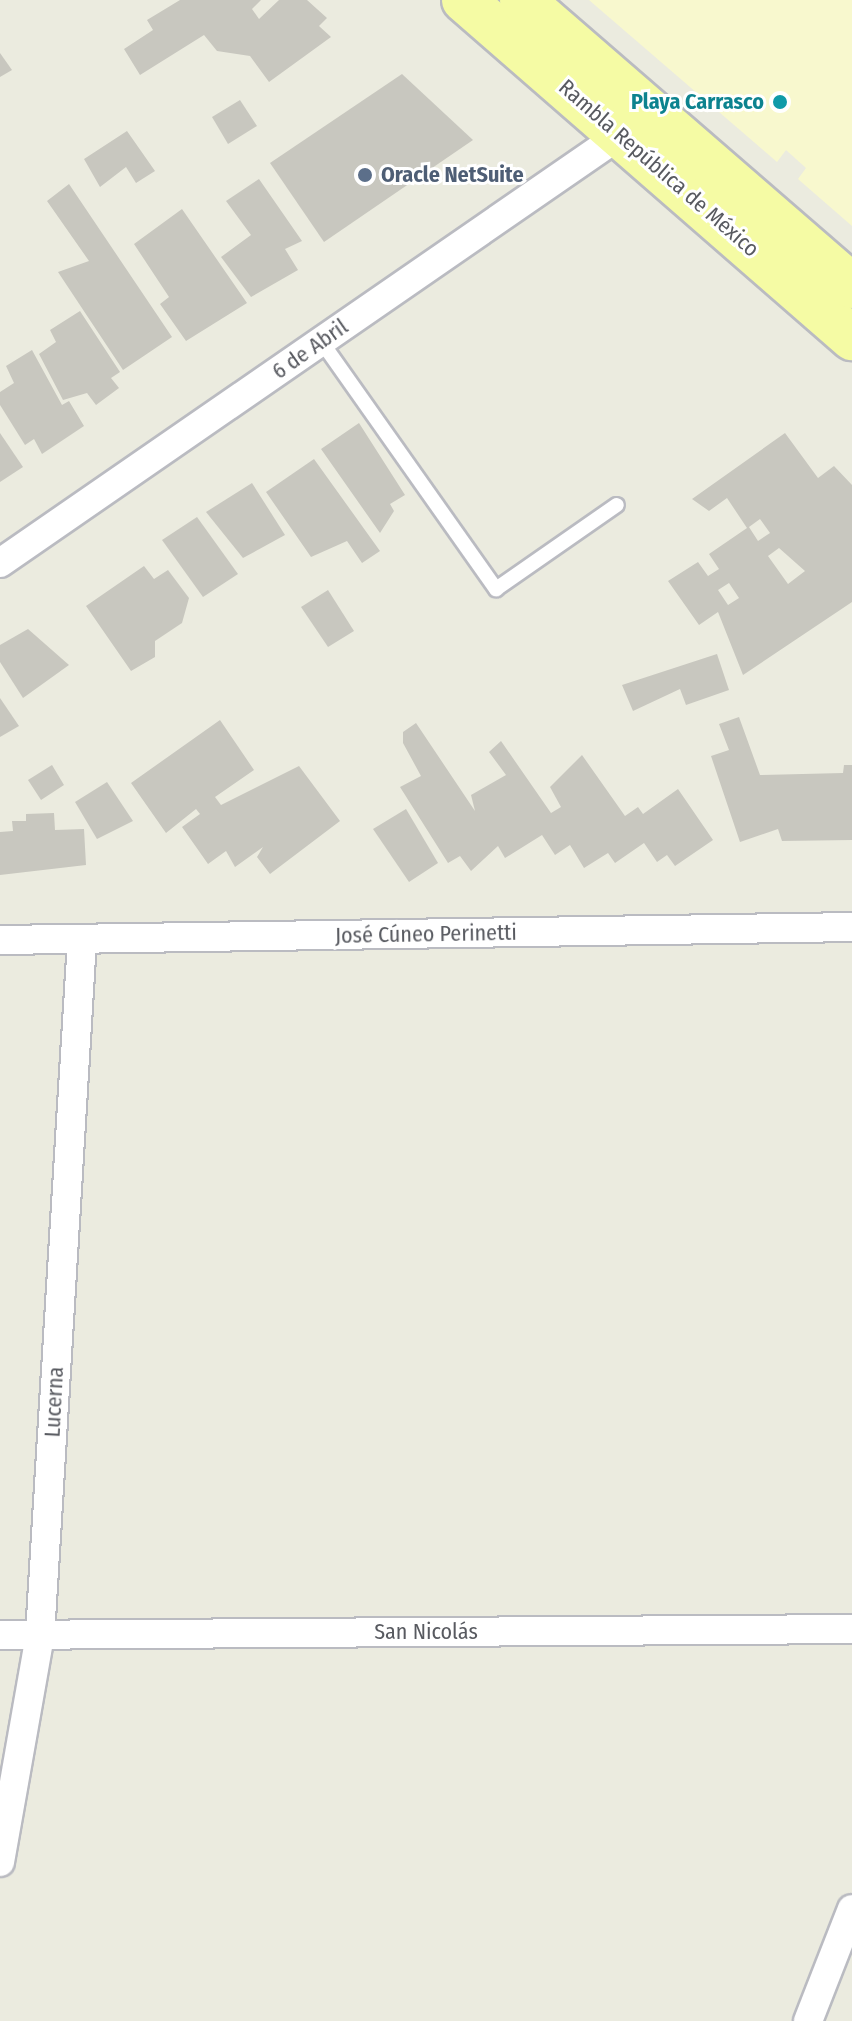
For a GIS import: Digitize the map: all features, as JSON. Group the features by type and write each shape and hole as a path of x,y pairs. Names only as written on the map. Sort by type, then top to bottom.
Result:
{"main road":[{"name":"Rambla República de México","path":"464,0 852,338"},
{"name":"Rambla República de México","path":"522,0 852,286"}],"street":[{"name":"6 de Abril","path":"0,563 620,135"},
{"name":"José Cúneo Perinetti","path":"0,940 852,927"},
{"name":"Lucerna","path":"0,1862 40,1635 82,940"},
{"name":"San Nicolás","path":"0,1635 852,1629"},
{"path":"808,2021 852,1909"}],"lane":[{"path":"321,341 496,589 617,505"}],"sand":[{"name":"Playa Carrasco","path":"589,0 852,0 852,226 798,179 806,168 786,150 777,162"}],"building":[{"path":"180,0 261,0 252,9 259,19 279,0 307,0 327,18 319,26 331,37 269,82 250,56 217,51 204,35 140,75 124,49 153,30 147,20"},
{"path":"0,53 12,70 0,77"},
{"path":"402,74 473,140 324,242 270,163"},
{"path":"240,100 257,126 228,144 212,117"},
{"path":"127,131 155,171 136,183 126,167 100,187 84,159"},
{"path":"259,179 302,241 285,249 298,270 251,297 221,257 251,235 226,201"},
{"path":"69,184 172,337 123,370 58,272 89,261 47,201"},
{"path":"182,209 247,303 186,341 160,304 169,297 134,244"},
{"path":"80,311 120,372 111,378 119,388 96,405 87,393 63,400 39,354 56,342 50,330"},
{"path":"32,350 62,405 69,401 84,426 42,454 34,439 25,445 0,405 0,392 14,383 6,366"},
{"path":"359,423 405,495 390,504 394,511 380,533 321,449"},
{"path":"0,433 23,467 0,482"},
{"path":"785,433 818,478 834,466 852,485 852,602 743,675 718,612 699,625 668,581 698,562 708,576 719,569 709,554 747,528 727,498 709,511 692,499","holes":["760,519 770,533 758,541 749,527","779,548 805,571 788,584 768,556","729,583 739,598 728,605 718,590"]},
{"path":"314,459 380,551 362,563 347,541 311,557 266,492"},
{"path":"252,483 285,535 243,558 206,512"},
{"path":"197,517 238,574 203,597 162,540"},
{"path":"144,566 154,579 168,570 189,598 182,623 155,641 155,657 131,671 86,606"},
{"path":"328,590 354,631 328,647 301,607"},
{"path":"28,629 69,665 23,698 0,662 0,645"},
{"path":"717,654 729,690 686,705 680,689 633,711 622,685"},
{"path":"0,698 19,726 0,737"},
{"path":"739,717 760,775 843,773 844,765 852,765 852,840 782,841 778,829 740,842 711,756 729,750 719,724"},
{"path":"220,720 254,770 215,797 221,805 299,766 340,821 270,874 257,857 263,847 235,867 226,851 208,864 182,827 200,814 196,809 166,833 131,783"},
{"path":"416,723 475,811 471,795 506,775 489,752 501,741 551,813 561,807 550,787 582,755 625,816 638,807 643,814 678,789 713,840 675,866 667,855 657,862 644,843 615,863 608,853 584,868 570,845 555,855 542,835 505,858 498,846 471,871 460,856 448,863 400,787 421,776 403,743 403,732"},
{"path":"52,765 64,785 41,800 28,780"},
{"path":"107,782 133,821 97,839 75,802"},
{"path":"406,809 438,863 409,882 373,829"},
{"path":"54,813 55,830 84,829 86,865 0,875 0,832 13,831 12,821 26,821 26,814"}],"place":[{"name":"Playa Carrasco","path":"780,102"},
{"name":"Oracle NetSuite","path":"365,175"}]}
